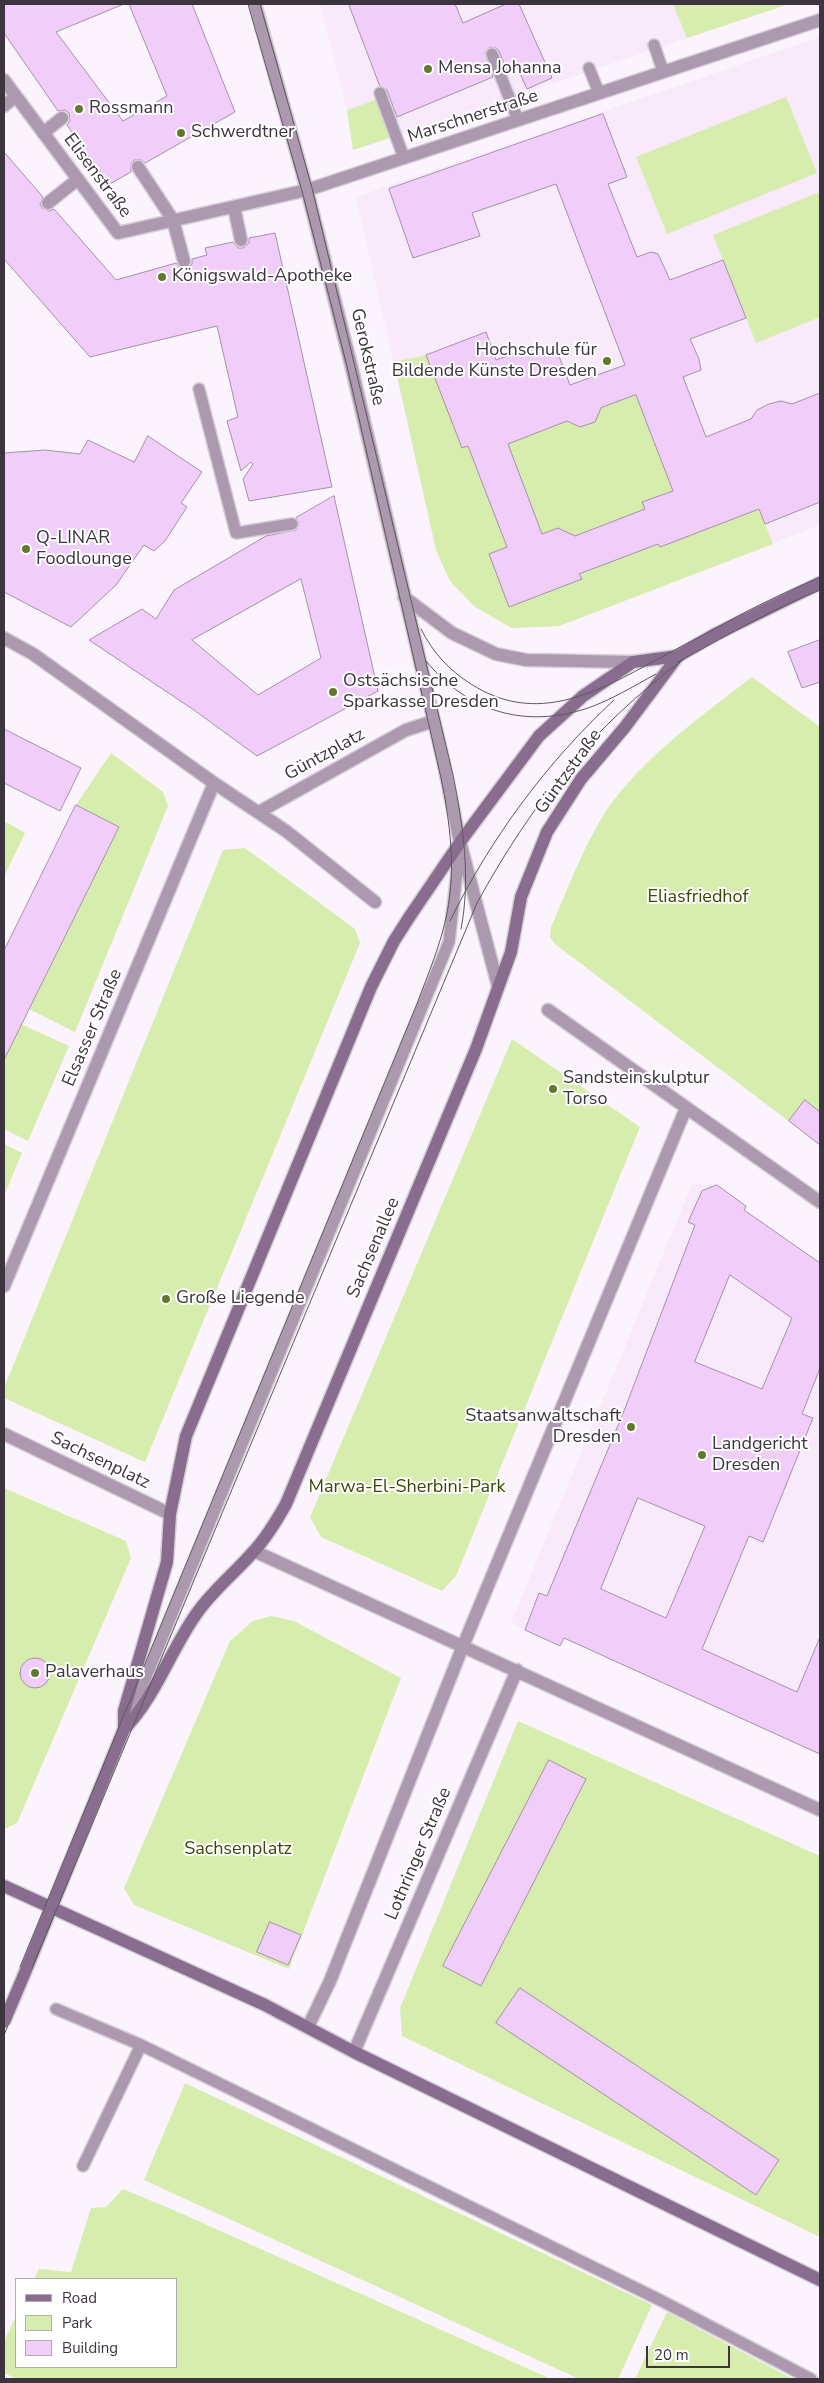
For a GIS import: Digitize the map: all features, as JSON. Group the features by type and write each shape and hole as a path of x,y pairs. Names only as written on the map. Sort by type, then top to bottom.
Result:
{"main road":[{"name":"Güntzstraße","path":"460,842 539,736 583,696 633,662 678,656 714,635 820,583"},
{"name":"Güntzstraße","path":"511,952 521,896 547,832 581,779 625,727 678,656"},
{"path":"4,2022 124,1729 124,1712 167,1562 170,1514 186,1436 371,987 394,941 460,842"},
{"name":"Sachsenallee","path":"254,1551 276,1522 286,1504 319,1428 476,1049 511,952"},
{"path":"124,1729 136,1717 198,1610 254,1551"},
{"path":"4,1886 265,2005 354,2052 820,2280"}],"street":[{"name":"Gerokstraße","path":"255,4 308,190 434,721"},
{"name":"Marschnerstraße","path":"308,190 820,20"},
{"name":"Elisenstraße","path":"4,80 118,233 308,190"},
{"path":"4,106 16,96"},
{"path":"43,133 62,118"},
{"path":"138,168 173,220 184,261"},
{"path":"48,203 78,179"},
{"path":"234,207 242,240"},
{"name":"Güntzstraße","path":"404,597 452,633 496,654 510,658 633,662"},
{"path":"4,638 33,654 214,783 286,831 375,902"},
{"path":"434,721 460,842 498,986"},
{"name":"Güntzplatz","path":"259,812 406,730 434,721"},
{"name":"Elsasser Straße","path":"4,1286 214,783"},
{"path":"548,1010 820,1202"},
{"path":"308,2027 330,1981 463,1646 686,1108"},
{"name":"Sachsenplatz","path":"4,1434 170,1514"},
{"path":"254,1551 820,1810"},
{"name":"Lothringer Straße","path":"354,2052 517,1670"}],"lane":[{"path":"654,45 663,71"},
{"path":"492,54 518,120"},
{"path":"589,68 599,93"},
{"path":"380,93 404,158"},
{"path":"199,389 236,533 292,524"},
{"path":"124,1729 449,942 460,842"},
{"path":"56,2010 141,2045 662,2302 810,2379"},
{"path":"83,2166 141,2045"}],"shaded area":[{"path":"320,4 789,4 353,150 347,110"},
{"name":"Hochschule für Bildende Künste Dresden","path":"820,37 820,525 559,626 512,628 475,607 450,581 436,550 356,197"},
{"name":"Landgericht Dresden","path":"692,1184 717,1185 746,1206 744,1210 820,1264 820,1755 564,1638 560,1646 511,1623"}],"green space":[{"path":"673,4 789,4 687,38"},
{"path":"384,97 399,135 353,150 347,110"},
{"path":"786,97 817,173 667,234 636,157"},
{"path":"820,192 820,317 756,343 713,235"},
{"path":"426,355 468,446 507,548 658,544 759,509 773,544 559,626 512,628 475,607 450,581 436,550 394,362"},
{"path":"636,395 673,491 643,502 645,509 566,539 563,530 558,528 542,534 503,432 528,423 533,435 567,421 580,427 595,422 601,408"},
{"name":"Eliasfriedhof","path":"752,677 820,727 820,1145 555,944 550,937 551,927 578,863 590,838 610,805 646,764 688,726"},
{"path":"111,753 163,792 168,806 75,1032 29,1009 119,827 76,805"},
{"path":"4,821 25,833 4,877"},
{"path":"245,848 355,929 360,943 145,1462 4,1398 4,1388 223,850"},
{"path":"21,1024 69,1046 28,1141 4,1129 4,1060"},
{"name":"Marwa-El-Sherbini-Park","path":"512,1039 640,1127 456,1576 442,1591 321,1537 310,1517"},
{"path":"4,1144 22,1153 4,1196"},
{"path":"4,1488 126,1541 131,1558 17,1823 4,1829"},
{"name":"Sachsenplatz","path":"271,1616 294,1621 401,1678 289,1969 134,1905 124,1888 230,1641 253,1621"},
{"path":"518,1721 820,1856 820,2237 402,2036 400,2008"},
{"path":"185,2083 652,2305 618,2379 579,2379 144,2180"},
{"path":"123,2189 551,2379 17,2379 4,2373 4,2342 15,2318 15,2368 178,2368 178,2278 34,2278 39,2269 71,2272 91,2208 106,2207"},
{"path":"667,2312 793,2379 635,2379"}],"building":[{"path":"4,4 124,4 56,32 123,121 167,96 129,4 192,4 235,112 145,163 141,160 134,160 131,164 131,172 108,185 67,125 70,121 69,113 65,110 58,111 4,33"},
{"name":"Mensa Johanna","path":"349,4 455,4 463,23 506,4 519,4 552,78 527,89 517,67 507,71 499,51 496,48 490,47 485,53 493,77 397,117 387,90 380,86"},
{"path":"603,114 627,177 608,184 637,257 651,252 658,254 670,280 723,260 746,318 690,339 699,359 701,370 683,377 706,437 751,419 757,410 769,404 781,401 792,404 820,393 820,502 765,524 759,509 660,547 658,544 579,574 582,579 509,607 489,554 507,547 468,446 462,448 426,355 486,332 496,360 535,345 546,346 557,351 570,385 625,365 556,184 472,213 480,236 413,258 389,189","holes":["636,395 673,491 642,502 645,509 575,536 558,528 542,534 508,444 567,421 580,427 595,422 601,408"]},
{"path":"4,152 43,197 40,204 42,208 49,211 54,209 116,280 176,263 181,269 187,269 192,264 192,259 207,255 205,248 233,242 238,248 243,248 249,243 249,238 275,233 332,487 249,501 243,479 253,464 251,462 241,471 227,421 238,417 217,326 90,357 4,259"},
{"path":"148,436 202,472 181,503 187,507 165,541 154,551 144,545 116,585 71,627 4,592 4,453 45,450 80,454 88,440 134,462"},
{"path":"334,496 378,691 257,756 194,710 89,640 142,609 156,619 174,590 266,536 296,530 299,523 296,518","holes":["301,579 321,658 258,695 192,640"]},
{"path":"820,640 820,682 802,688 788,652"},
{"path":"4,729 81,768 60,811 4,783"},
{"path":"76,805 119,827 4,1060 4,951"},
{"path":"805,1100 820,1112 820,1145 789,1121"},
{"name":"Landgericht Dresden","path":"717,1185 746,1206 744,1210 820,1263 820,1368 802,1414 813,1418 763,1542 749,1536 702,1649 797,1692 820,1637 820,1754 564,1638 560,1646 525,1630 539,1593 547,1596 624,1411 695,1225 688,1222 702,1191","holes":["730,1275 792,1318 762,1389 695,1362","638,1498 705,1526 666,1618 601,1589"]},
{"name":"Palaverhaus","path":"35,1658 45,1663 50,1673 45,1683 35,1688 25,1683 20,1673 25,1663"},
{"path":"549,1760 586,1779 481,1986 443,1966"},
{"path":"270,1922 301,1935 288,1965 257,1952"},
{"path":"520,1988 779,2160 756,2195 496,2023"}],"tram line":[{"path":"4,2006 417,1004 434,959 450,896 451,845 441,778 347,366 302,191 248,4"},
{"path":"260,4 312,188 453,775 463,832 466,871 461,929"},
{"path":"421,629 442,660 471,684 494,696 516,702 538,704 581,696 602,687 748,611 820,577"},
{"path":"678,662 765,615 820,590"},
{"path":"4,2035 477,903 520,832 542,800 567,769 621,712 684,659"},
{"path":"426,661 442,679 460,693 479,704 499,712 520,716 542,717 588,708 614,697 656,674"},
{"path":"450,921 483,861 522,803 566,749 614,700"}],"place":[{"name":"Mensa Johanna","path":"428,69"},
{"name":"Rossmann","path":"79,109"},
{"name":"Schwerdtner","path":"181,133"},
{"name":"Königswald-Apotheke","path":"162,277"},
{"name":"Hochschule für Bildende Künste Dresden","path":"607,361"},
{"name":"Q-LINAR Foodlounge","path":"26,549"},
{"name":"Ostsächsische Sparkasse Dresden","path":"333,692"},
{"name":"Sandsteinskulptur Torso","path":"553,1089"},
{"name":"Große Liegende","path":"166,1299"},
{"name":"Staatsanwaltschaft Dresden","path":"631,1427"},
{"name":"Landgericht Dresden","path":"702,1455"},
{"name":"Palaverhaus","path":"35,1673"}]}
